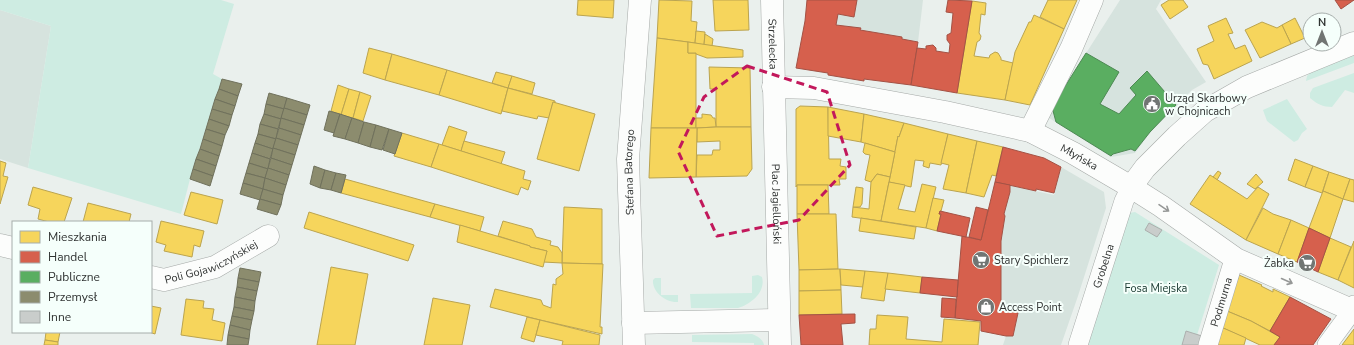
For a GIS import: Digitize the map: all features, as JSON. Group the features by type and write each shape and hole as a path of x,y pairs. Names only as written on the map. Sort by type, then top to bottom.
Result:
{"street":[{"name":"Stefana Batorego","path":"634,345 628,159 640,0"},
{"name":"Strzelecka","path":"772,0 773,87"},
{"path":"1030,131 1071,49 1092,0"},
{"path":"1131,187 1145,168 1205,111 1247,87 1354,43"},
{"name":"Młyńska","path":"773,87 814,88 945,112 1030,131 1073,153 1131,187 1161,206 1236,259 1353,309"},
{"name":"Plac Jagielloński","path":"773,87 780,345"},
{"name":"Grobelna","path":"1078,345 1124,201 1131,187"},
{"name":"Poli Gojawiczyńskiej","path":"152,277 164,280 215,268 268,236"},
{"path":"0,245 12,248"},
{"name":"Podmurna","path":"1208,345 1232,266 1236,259"},
{"path":"1326,345 1353,309"},
{"path":"633,323 779,320"}],"highlighted area":[{"path":"747,66 827,92 850,165 799,220 717,236 678,151 704,97"}],"shaded area":[{"path":"808,0 923,0 911,85 864,79 864,81 797,68"},
{"path":"1120,0 1161,0 1156,9 1206,82 1192,90 1150,133 1135,153 1111,157 1046,116"},
{"path":"0,10 51,26 28,168 0,159"},
{"path":"1061,167 1104,192 1106,208 1078,296 1061,345 1003,345 1006,336 981,331 981,321 955,318 962,236 981,240 995,182 1054,195"}],"green space":[{"path":"0,0 221,0 234,4 213,74 222,79 190,179 181,214 28,168 51,26 0,10"},
{"path":"1354,55 1354,63 1306,81 1307,76 1310,73"},
{"path":"1354,73 1354,93 1345,90 1332,107 1320,105 1310,98 1310,93 1313,88"},
{"path":"1287,99 1307,129 1302,133 1298,140 1294,142 1267,121 1263,110"},
{"name":"Fosa Miejska","path":"1135,212 1219,265 1197,335 1186,331 1182,345 1083,345 1129,213"},
{"path":"758,275 762,277 762,288 756,297 748,304 738,308 691,308 690,294 752,293 752,276"},
{"path":"655,278 661,278 661,295 678,295 678,302 669,301 661,296 657,292 653,284 653,280"},
{"path":"752,334 761,339 764,345 754,345 754,343 692,342 692,335"}],"building: Mieszkania":[{"path":"578,0 614,0 613,18 577,15"},
{"path":"659,0 692,1 691,21 697,22 695,43 657,38"},
{"path":"713,0 748,0 749,30 715,31"},
{"path":"1048,0 1077,0 1064,29 1040,17"},
{"path":"1169,0 1183,0 1188,7 1170,19 1161,5"},
{"path":"972,1 986,3 985,15 981,14 979,33 981,36 980,40 977,42 974,56 989,58 990,55 995,52 998,53 1001,60 1013,63 1005,100 957,93"},
{"path":"1034,15 1064,29 1030,105 1005,100 1015,52 1029,22 1031,22"},
{"path":"1226,18 1233,33 1228,34 1235,49 1245,45 1252,61 1214,79 1208,65 1203,64 1197,49 1214,41 1208,26"},
{"path":"1295,18 1302,32 1302,39 1291,44 1282,25"},
{"path":"1262,22 1277,28 1282,25 1291,44 1260,58 1245,30"},
{"path":"696,31 705,32 704,45 695,43"},
{"path":"705,34 713,39 712,46 704,45"},
{"path":"657,38 688,42 688,53 696,53 696,128 651,128"},
{"path":"688,42 743,50 743,57 707,58 696,53 688,53"},
{"path":"369,48 392,54 385,80 363,73"},
{"path":"392,54 447,70 439,95 385,80"},
{"path":"709,67 750,68 751,127 716,127 716,89 710,89"},
{"path":"447,70 508,88 501,114 439,95"},
{"path":"496,72 512,76 508,88 492,83"},
{"path":"512,76 535,83 532,94 508,88"},
{"path":"338,85 349,89 341,115 331,111"},
{"path":"508,88 555,101 555,103 553,102 549,118 538,116 537,119 502,111"},
{"path":"349,89 360,92 353,118 341,115"},
{"path":"360,92 371,96 363,121 353,118"},
{"path":"553,102 595,114 579,171 537,159"},
{"path":"800,106 828,107 829,159 841,159 840,166 846,167 846,179 839,179 840,185 797,185 796,187 796,109"},
{"path":"828,107 864,114 861,142 828,136"},
{"path":"702,114 711,115 715,118 716,127 696,128 696,118 702,118"},
{"path":"864,114 904,123 899,137 898,136 895,152 861,142"},
{"path":"904,123 948,134 941,165 930,163 929,168 923,166 924,161 915,160 911,187 889,182 898,136 899,137"},
{"path":"449,126 467,132 461,151 442,145"},
{"path":"751,127 752,169 747,176 696,177 697,155 712,155 713,150 720,150 720,141 697,142 697,128"},
{"path":"651,128 697,128 696,177 649,178"},
{"path":"402,133 439,144 431,167 394,156"},
{"path":"948,134 977,141 966,193 943,189 949,165 941,163"},
{"path":"464,141 505,152 501,164 461,151"},
{"path":"977,141 1003,147 996,176 992,175 984,197 966,193"},
{"path":"865,143 895,152 890,177 877,174 871,182 865,180 870,155 863,152"},
{"path":"439,144 525,171 523,179 531,181 528,190 521,187 518,195 431,167"},
{"path":"1295,159 1313,166 1305,187 1288,180"},
{"path":"0,161 6,163 3,176 8,177 0,204"},
{"path":"1313,166 1329,172 1322,193 1305,187"},
{"path":"1218,171 1221,173 1217,180 1213,177"},
{"path":"1329,172 1350,179 1343,199 1323,191"},
{"path":"877,174 890,177 881,221 852,217 853,207 869,209 871,182"},
{"path":"1256,174 1263,182 1255,189 1247,184"},
{"path":"1210,175 1247,199 1258,187 1269,194 1246,240 1190,204"},
{"path":"345,179 435,204 430,217 341,193"},
{"path":"1350,179 1354,180 1354,202 1343,199"},
{"path":"889,182 905,185 898,209 915,212 922,184 936,187 926,228 881,221"},
{"path":"797,185 828,185 829,214 797,214"},
{"path":"33,187 72,198 64,221 45,221 38,219 40,209 28,205"},
{"path":"856,187 863,188 862,204 860,207 853,207"},
{"path":"1323,191 1343,199 1330,238 1309,228"},
{"path":"191,192 223,200 217,224 184,215"},
{"path":"933,198 944,200 939,214 941,214 937,231 926,228"},
{"path":"88,203 131,214 129,221 83,221"},
{"path":"435,204 484,217 480,231 430,217"},
{"path":"564,207 602,209 602,264 562,263"},
{"path":"1263,208 1273,214 1291,220 1278,254 1246,240"},
{"path":"309,212 414,245 408,261 304,228"},
{"path":"797,214 836,214 838,269 799,270"},
{"path":"861,218 916,227 914,239 859,231"},
{"path":"1291,220 1309,228 1297,262 1278,254"},
{"path":"161,221 204,231 200,247 194,245 192,257 164,251 166,245 156,242"},
{"path":"503,221 532,229 536,237 551,241 550,245 558,247 562,253 562,263 543,262 547,251 498,236"},
{"path":"460,225 547,251 543,267 457,242"},
{"path":"1330,238 1351,247 1338,280 1318,272"},
{"path":"1354,241 1354,288 1338,280"},
{"path":"562,263 603,264 600,327 602,327 602,334 490,307 495,289 541,300 543,305 551,308 553,284 556,285 556,279 563,274"},
{"path":"331,267 368,274 355,345 317,345"},
{"path":"840,269 841,290 799,291 799,270"},
{"path":"840,269 865,271 863,287 841,285"},
{"path":"865,271 888,273 884,301 861,298"},
{"path":"888,273 922,277 920,293 885,289"},
{"path":"1239,275 1262,285 1261,286 1273,292 1273,289 1290,297 1270,331 1227,311"},
{"path":"841,290 842,314 799,315 799,291"},
{"path":"433,298 470,305 462,345 424,345"},
{"path":"186,299 204,301 203,308 214,309 212,320 225,323 222,341 181,335"},
{"path":"152,306 161,308 155,334 152,333"},
{"path":"1227,311 1251,321 1280,337 1274,345 1260,345 1221,327"},
{"path":"877,315 908,317 906,339 942,342 944,319 980,322 978,345 869,345 870,329 876,329"},
{"path":"527,317 540,320 534,342 521,338"},
{"path":"540,320 600,335 599,345 562,345 563,341 536,335"},
{"path":"1221,327 1246,338 1244,345 1215,345"},
{"path":"1354,329 1354,345 1342,345"},
{"path":"46,333 60,333 58,342 45,340"},
{"path":"45,340 58,342 58,345 44,345"}],"building: Handel":[{"path":"807,0 857,0 854,17 838,14 836,25 861,28 860,30 902,37 902,39 918,42 911,85 864,79 864,81 796,68 805,21"},
{"path":"948,0 972,1 957,93 911,85 917,48 926,49 926,46 933,45 936,48 936,51 949,53 950,44 947,40 947,35 951,33 953,13 946,12"},
{"path":"1335,0 1354,0 1341,9"},
{"path":"1003,147 1044,158 1061,167 1054,193 1036,189 1036,191 995,182"},
{"name":"Stary Spichlerz","path":"995,182 1010,185 1010,192 1004,214 1005,216 1001,241 1001,309 1018,313 1013,336 981,331 981,321 955,318 962,236 981,240"},
{"path":"976,207 988,210 981,240 969,237"},
{"path":"940,211 970,218 966,237 937,231 941,214 939,214"},
{"path":"1309,228 1330,238 1318,272 1297,262"},
{"path":"922,277 958,280 957,297 920,293"},
{"path":"1290,297 1331,319 1313,345 1274,345 1280,337 1270,331"},
{"path":"942,298 956,299 955,318 941,317"},
{"path":"855,314 855,323 841,324 843,345 801,345 799,315"}],"building: Publiczne":[{"name":"Urząd Skarbowy w Chojnicach","path":"1086,53 1119,72 1100,104 1119,114 1136,95 1130,88 1147,71 1176,105 1150,132 1135,151 1131,149 1113,154 1111,156 1056,122 1052,107"}],"building: Przemysł":[{"path":"222,79 242,84 238,96 219,89"},
{"path":"219,89 238,96 235,106 215,99"},
{"path":"269,93 287,98 284,109 266,104"},
{"path":"287,98 310,105 307,115 284,108"},
{"path":"215,99 235,106 232,115 212,109"},
{"path":"266,104 284,109 281,119 264,114"},
{"path":"284,108 307,115 304,125 281,118"},
{"path":"212,109 232,115 229,126 209,119"},
{"path":"329,111 340,114 334,133 324,130"},
{"path":"264,114 281,119 278,129 260,124"},
{"path":"340,114 352,118 345,139 333,136"},
{"path":"281,118 304,125 301,135 279,128"},
{"path":"352,118 364,122 358,143 345,139"},
{"path":"209,119 229,126 225,135 206,129"},
{"path":"364,122 376,125 370,147 358,143"},
{"path":"260,124 278,129 276,139 258,134"},
{"path":"376,125 389,129 382,150 370,147"},
{"path":"279,128 301,135 298,145 276,138"},
{"path":"206,129 225,135 222,146 203,139"},
{"path":"389,129 402,133 395,154 383,150"},
{"path":"258,134 276,139 273,149 255,143"},
{"path":"276,138 298,145 295,155 273,148"},
{"path":"203,139 222,146 219,156 200,149"},
{"path":"255,143 273,149 270,159 252,153"},
{"path":"273,148 295,155 292,165 271,158"},
{"path":"200,149 219,156 216,166 196,159"},
{"path":"252,153 270,159 268,169 249,163"},
{"path":"271,158 292,165 289,175 268,168"},
{"path":"196,159 216,166 213,176 193,169"},
{"path":"249,163 268,169 265,178 246,173"},
{"path":"314,166 325,170 320,188 310,184"},
{"path":"268,168 289,175 286,185 265,178"},
{"path":"193,169 213,176 210,186 190,179"},
{"path":"325,170 336,173 331,190 320,188"},
{"path":"246,173 265,178 263,189 243,183"},
{"path":"336,173 346,175 341,193 331,190"},
{"path":"265,178 286,185 283,195 263,189"},
{"path":"243,183 263,189 260,200 240,194"},
{"path":"263,189 283,195 281,205 260,199"},
{"path":"260,199 281,205 277,215 257,209"},
{"path":"240,268 261,272 259,282 238,278"},
{"path":"238,278 259,282 257,291 237,287"},
{"path":"237,287 257,291 255,301 235,297"},
{"path":"235,297 255,301 254,311 234,307"},
{"path":"234,307 254,311 252,320 232,316"},
{"path":"232,316 252,320 250,330 230,325"},
{"path":"230,325 250,330 249,339 228,335"},
{"path":"228,335 249,339 248,345 227,345"}],"building: Inne":[{"path":"1149,223 1162,230 1157,237 1145,230"},
{"path":"1186,331 1205,337 1203,345 1182,345"}],"place":[{"name":"Urząd Skarbowy w Chojnicach","path":"1152,104"},
{"name":"Stary Spichlerz","path":"981,260"},
{"name":"Żabka","path":"1307,263"},
{"name":"Access Point","path":"986,307"}]}
